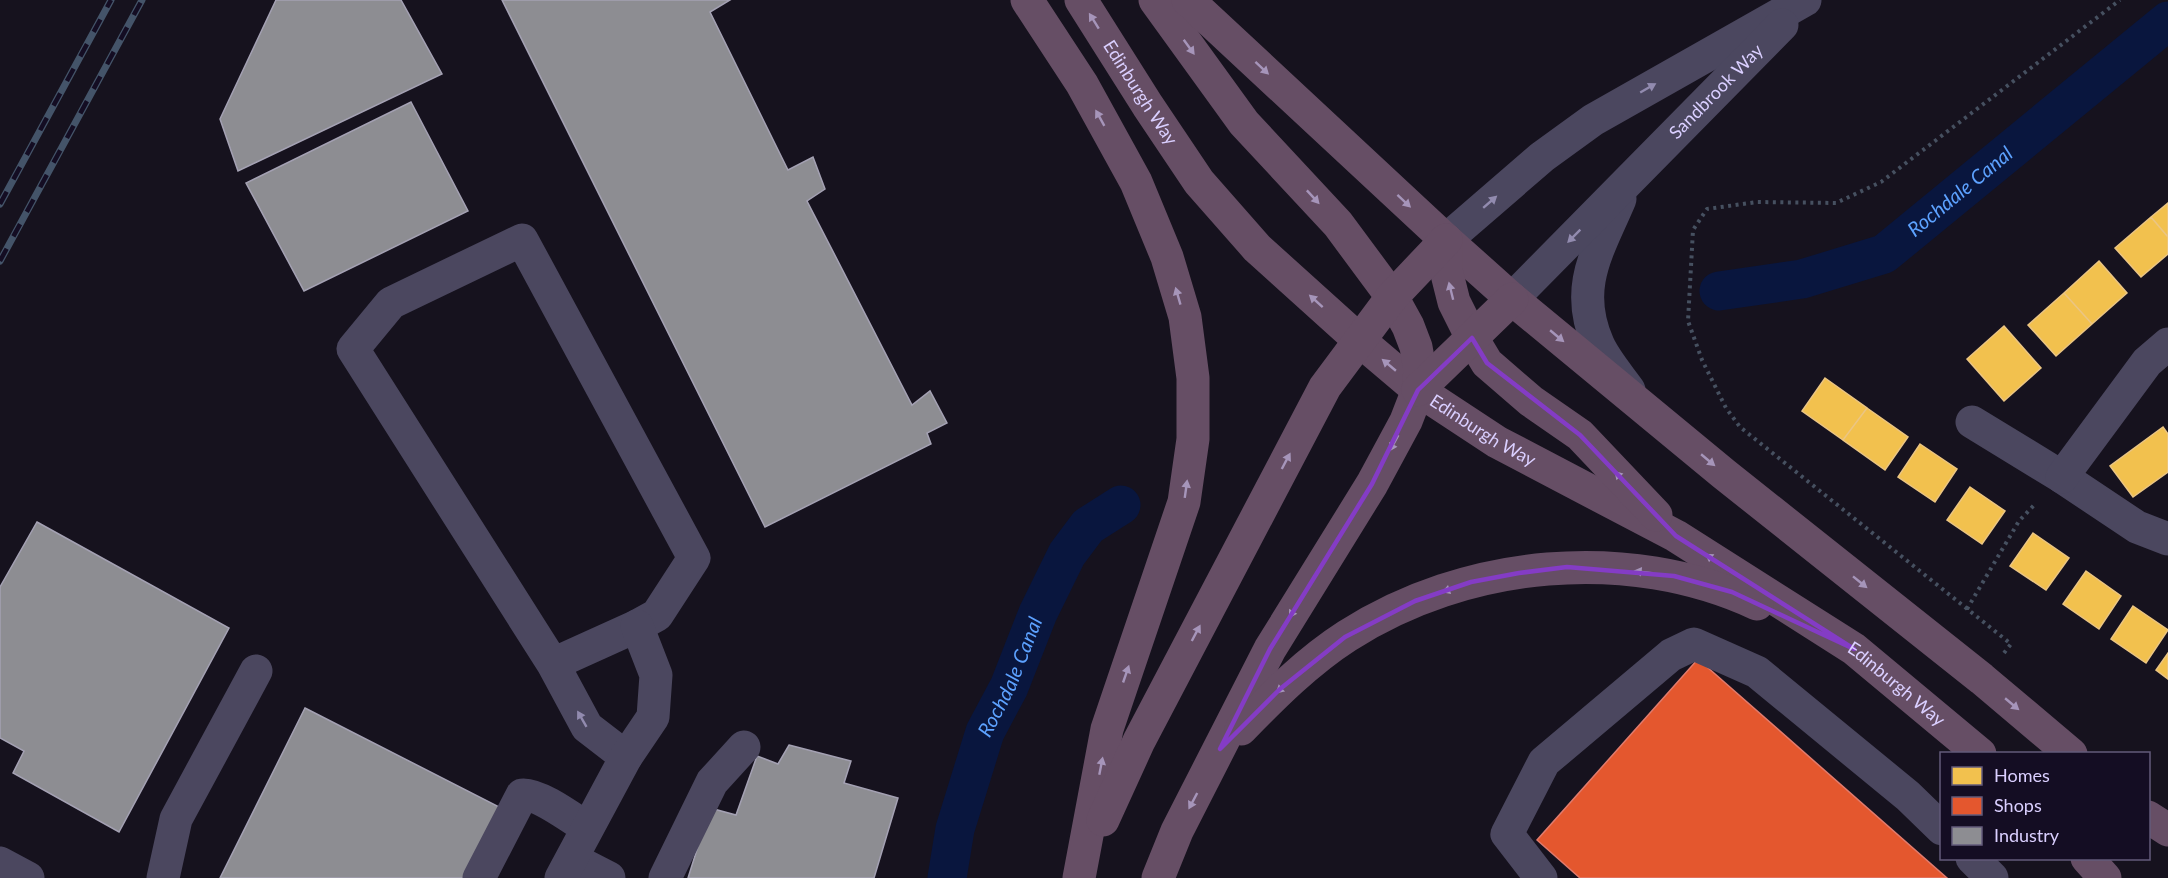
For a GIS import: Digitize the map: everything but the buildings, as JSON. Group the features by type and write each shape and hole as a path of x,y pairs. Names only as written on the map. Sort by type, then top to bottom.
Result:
{"highway":[{"path":"1027,0 1082,84 1136,182 1167,257 1185,317 1193,378 1193,440 1185,502 1107,729 1081,871"},
{"name":"Edinburgh Way","path":"1081,0 1199,182 1257,248 1418,390 1497,442 1676,536 1854,649 1979,752"},
{"path":"1155,0 1244,123 1338,224 1392,297 1408,326 1416,347 1420,370 1418,390 1406,422 1378,473 1270,649 1177,831 1158,878"},
{"path":"1188,0 1512,299 2070,752"},
{"path":"1081,871 1139,741 1319,398 1392,297 1446,240"},
{"path":"1446,240 1446,270 1454,302 1487,363 1531,400 1580,435 1676,536"},
{"path":"1418,390 1512,299"},
{"path":"1220,749 1280,689 1345,637 1415,601 1471,582 1519,573 1567,567 1674,576 1732,592 1854,649"},
{"path":"2150,818 2168,830"},
{"path":"2089,860 2105,878"}],"street":[{"path":"1446,240 1542,157 1593,120 1806,0"},
{"name":"Sandbrook Way","path":"1512,299 1806,0"},
{"name":"Sandbrook Way","path":"1626,183 1588,280 1586,302 1598,345 1637,402"},
{"path":"553,664 657,615 694,558 522,240 391,303 354,350 553,664 586,727 626,757"},
{"path":"2062,477 2147,362 2168,344"},
{"path":"1972,422 2062,477 2137,527 2168,539"},
{"path":"609,878 566,868 626,757 653,717 656,675 637,626"},
{"path":"1541,878 1507,834 1544,762 1671,655 1694,644 1757,672 1908,796 1940,828"},
{"path":"163,878 176,819 256,671"},
{"path":"665,878 712,782 744,747"},
{"path":"478,878 522,795 528,794 542,801 587,828"},
{"path":"1974,860 1992,878"},
{"path":"0,863 28,878"}],"path":[{"path":"2011,644 1740,428 1726,408 1702,360 1688,321 1693,230 1707,209 1757,202 1836,203 1881,182 2120,0"},
{"path":"1967,609 2019,521 2062,477"}],"highlighted area":[{"path":"1472,338 1487,363 1580,435 1676,536 1854,649 1732,592 1674,576 1567,567 1519,573 1471,582 1415,601 1345,637 1280,689 1220,749 1270,649 1372,484 1418,390"}],"waterway":[{"name":"Rochdale Canal","path":"1719,291 1802,279 1884,254 2168,21"},
{"name":"Rochdale Canal","path":"947,878 955,829 985,732 1009,687 1038,613 1067,554 1088,526 1121,505"}],"railway":[{"path":"0,204 111,0"},
{"path":"0,261 142,0"}]}
